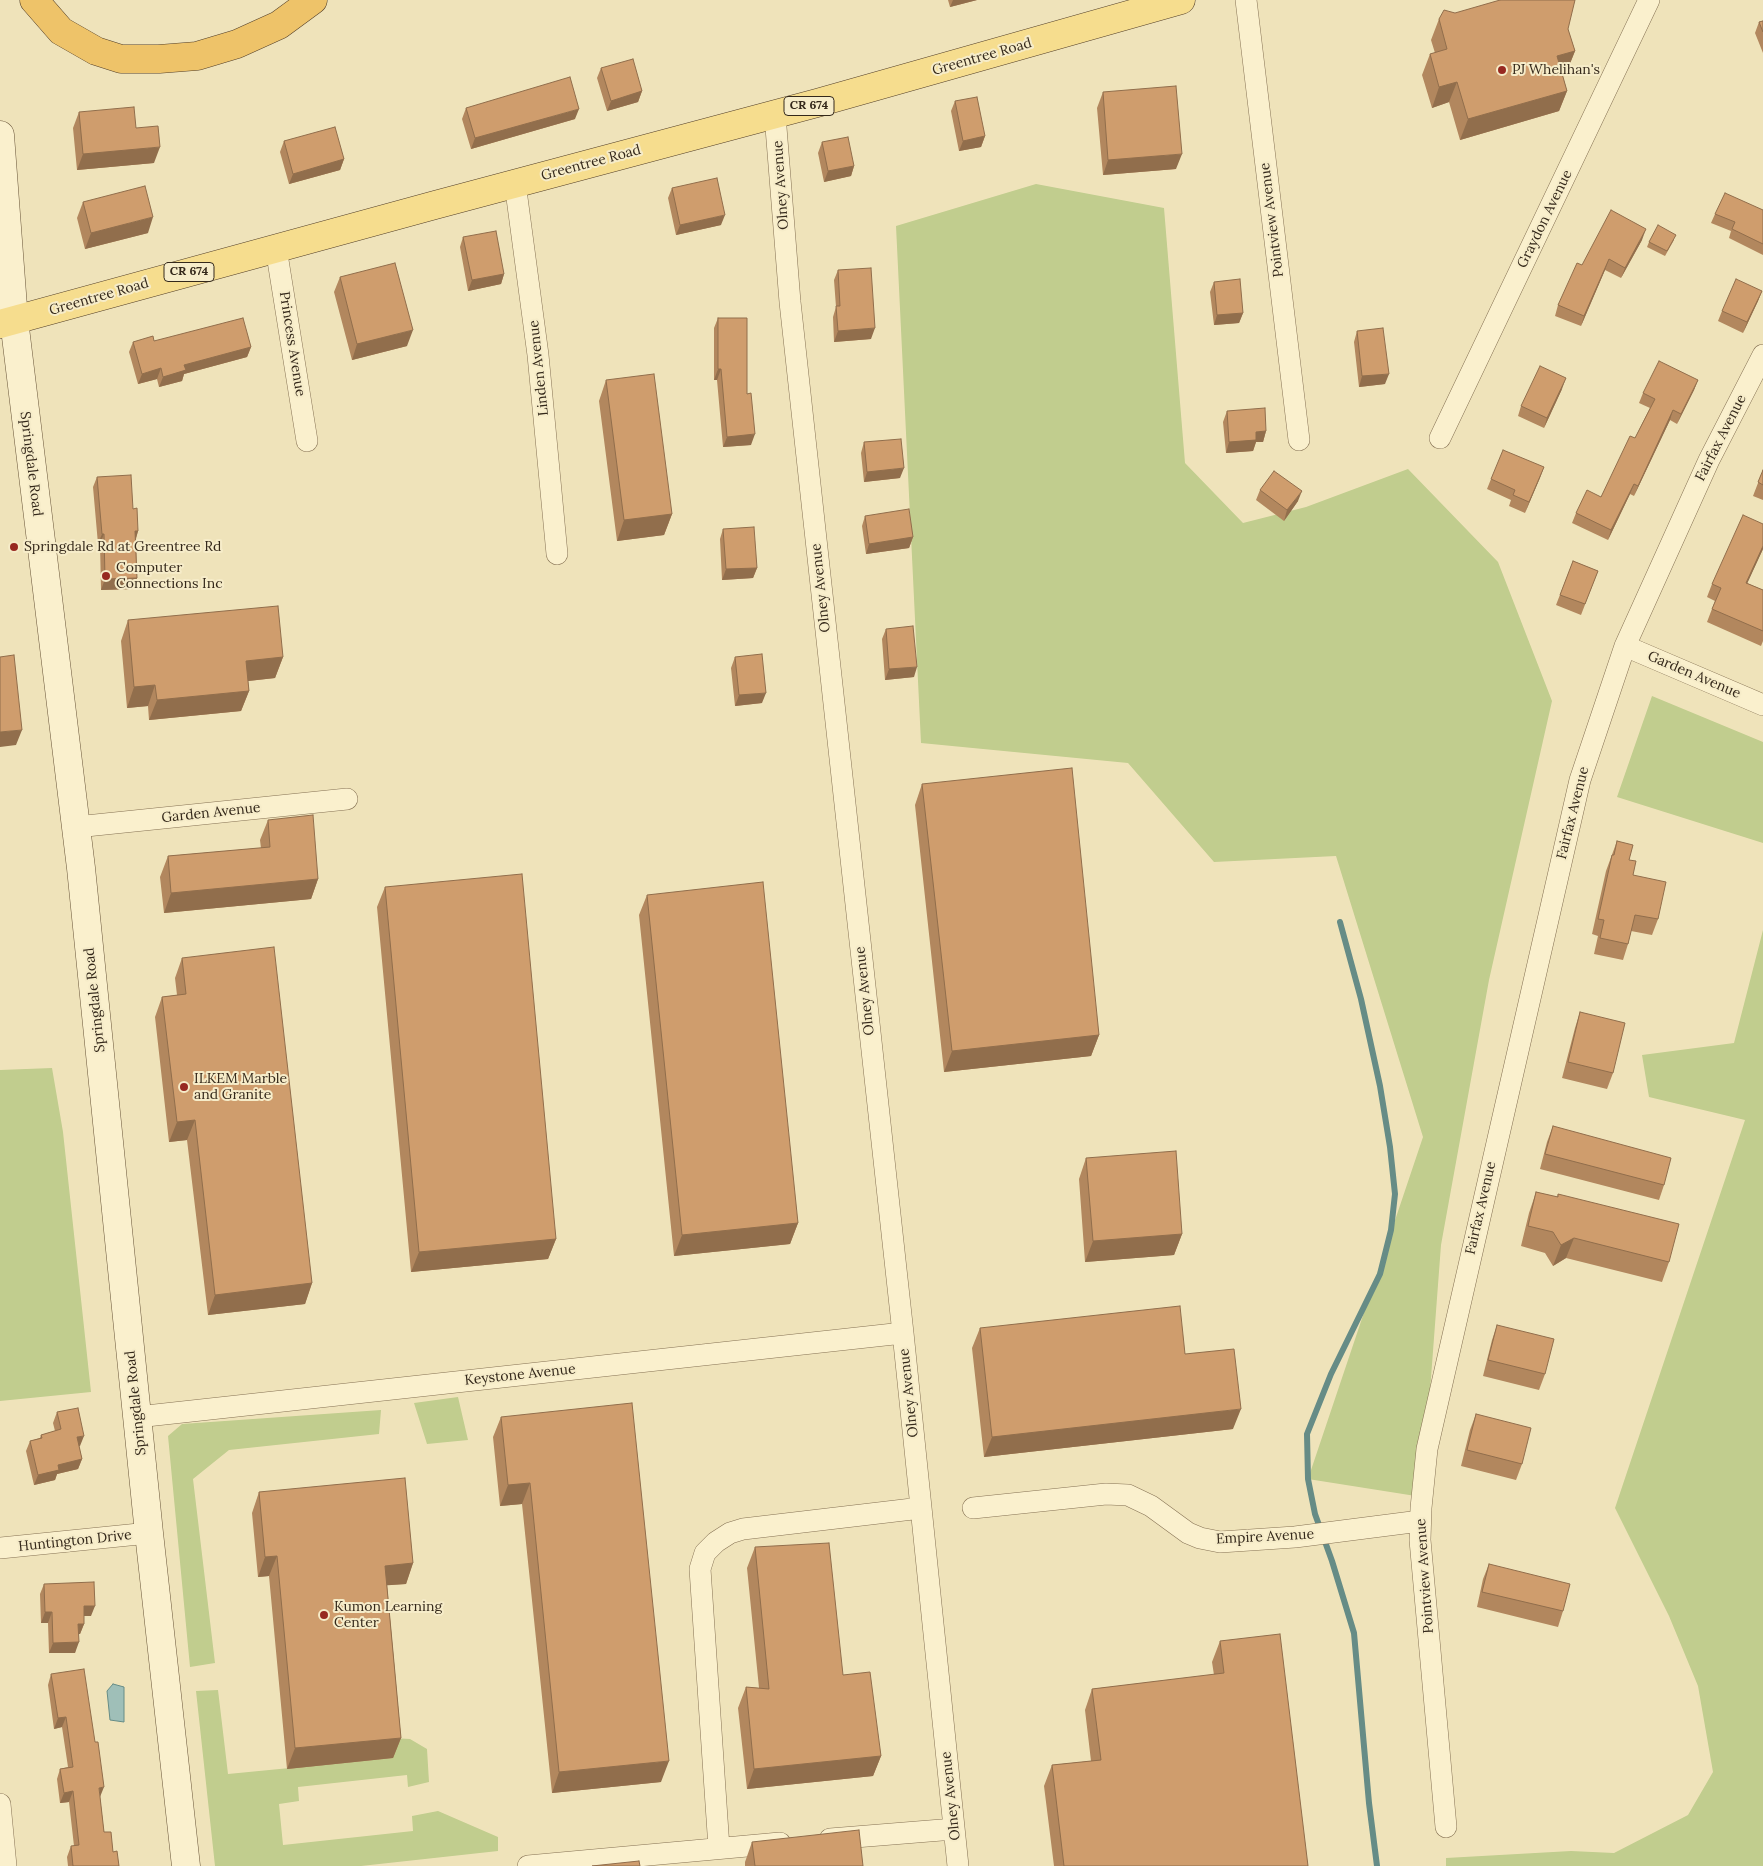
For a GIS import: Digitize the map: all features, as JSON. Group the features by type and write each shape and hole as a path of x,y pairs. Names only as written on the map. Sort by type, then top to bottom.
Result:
{"highway":[{"path":"34,0 61,31 96,51 121,59 158,59 198,56 237,44 279,25 313,0"}],"main road":[{"name":"Greentree Road","path":"7,322 515,183 775,115 1181,0"},
{"name":"Springdale Road","path":"0,135 7,322 76,827 149,1533 186,1866"}],"street":[{"name":"Pointview Avenue","path":"1246,0 1299,440"},
{"name":"Graydon Avenue","path":"1440,438 1650,0"},
{"name":"Olney Avenue","path":"775,115 790,302 903,1333 958,1866"},
{"name":"Linden Avenue","path":"515,183 538,355 557,554"},
{"name":"Princess Avenue","path":"276,248 307,441"},
{"name":"Fairfax Avenue","path":"1461,1297 1580,780 1625,646 1709,460 1763,355"},
{"name":"Garden Avenue","path":"1625,646 1763,705"},
{"name":"Garden Avenue","path":"76,827 347,799"},
{"name":"Pointview Avenue","path":"1446,1828 1420,1540 1420,1521 1427,1449 1461,1297"},
{"name":"Keystone Avenue","path":"137,1417 903,1333"},
{"name":"Empire Avenue","path":"973,1508 1106,1494 1128,1495 1137,1498 1188,1533 1200,1538 1220,1542 1295,1537 1420,1521"},
{"path":"719,1848 700,1569 705,1553 730,1532 743,1529 921,1508"},
{"name":"Huntington Drive","path":"0,1548 149,1533"},
{"path":"0,1804 6,1866"},
{"path":"528,1866 954,1828"}],"green space":[{"path":"1036,184 1164,208 1185,463 1243,523 1306,507 1408,469 1498,562 1552,701 1489,980 1441,1245 1422,1497 1308,1479 1423,1137 1336,856 1214,862 1128,763 921,743 896,226"},
{"path":"1652,696 1763,742 1763,843 1617,797"},
{"path":"1763,930 1763,1866 1446,1866 1446,1858 1571,1851 1614,1853 1688,1815 1713,1772 1698,1686 1669,1616 1615,1508 1745,1120 1649,1097 1642,1055 1734,1043"},
{"path":"52,1068 63,1132 91,1392 0,1401 0,1070"},
{"path":"458,1397 468,1440 427,1444 414,1403"},
{"path":"381,1410 379,1434 229,1450 193,1479 215,1663 190,1667 168,1436 182,1424"},
{"path":"218,1690 228,1774 393,1758 392,1738 410,1739 427,1749 429,1782 408,1787 407,1775 298,1787 299,1801 279,1804 283,1845 413,1831 412,1816 438,1811 498,1837 498,1851 361,1866 215,1866 196,1691"}],"water":[{"path":"113,1684 124,1687 124,1722 110,1720 107,1691"}],"building":[{"name":"PJ Whelihan's","path":"1500,0 1575,0 1568,29 1575,51 1557,56 1567,91 1468,119 1457,82 1439,87 1430,54 1447,49 1439,19 1444,10 1455,13"},
{"path":"1763,21 1763,32 1759,22"},
{"path":"633,59 642,91 611,101 601,68"},
{"path":"570,77 579,109 475,138 466,108"},
{"path":"1176,86 1182,154 1108,160 1103,92"},
{"path":"977,97 985,136 963,141 955,101"},
{"path":"134,107 136,128 158,126 160,147 83,154 79,112"},
{"path":"335,127 344,159 293,174 284,141"},
{"path":"848,137 854,166 828,171 822,142"},
{"path":"717,178 725,215 680,225 672,188"},
{"path":"145,186 153,217 91,233 83,202"},
{"path":"1725,193 1763,210 1763,244 1732,229 1735,222 1715,214"},
{"path":"1611,210 1646,229 1625,268 1609,259 1584,316 1558,305 1577,263 1582,265"},
{"path":"1658,225 1676,235 1667,251 1649,242"},
{"path":"496,231 504,274 472,280 463,237"},
{"path":"395,263 413,330 357,344 340,277"},
{"path":"871,268 875,328 838,331 836,306 840,306 838,270"},
{"path":"1240,279 1243,313 1217,315 1214,282"},
{"path":"1736,279 1762,291 1747,322 1722,311"},
{"path":"243,318 251,347 184,365 186,370 163,377 161,368 142,374 133,342 153,336 154,341"},
{"path":"718,318 747,318 747,394 751,393 755,434 727,437 721,369 718,369"},
{"path":"1383,328 1389,374 1362,376 1357,331"},
{"path":"1659,361 1698,380 1681,414 1673,410 1638,486 1634,484 1611,530 1576,513 1587,490 1601,497 1630,436 1635,438 1655,399 1643,393"},
{"path":"1540,366 1566,378 1547,418 1521,406"},
{"path":"654,374 672,514 624,520 606,380"},
{"path":"1265,408 1266,431 1256,432 1256,440 1229,442 1227,411"},
{"path":"901,439 904,468 867,472 864,442"},
{"path":"1503,450 1544,467 1529,502 1513,495 1515,490 1491,479"},
{"path":"1763,470 1763,485 1758,482"},
{"path":"1274,471 1302,491 1287,510 1260,490"},
{"path":"131,475 133,509 137,508 138,531 135,531 137,578 105,579 104,534 102,534 97,477"},
{"path":"909,509 913,537 869,544 865,516"},
{"path":"1743,515 1763,524 1763,546 1746,583 1763,590 1763,631 1712,609 1721,588 1712,584"},
{"path":"754,527 757,568 726,569 723,529"},
{"path":"1573,561 1598,571 1585,604 1560,595"},
{"path":"278,606 283,657 246,661 249,691 157,700 155,685 134,687 128,620"},
{"path":"913,626 917,667 889,669 886,629"},
{"path":"762,654 766,693 739,695 735,657"},
{"path":"14,655 22,730 0,732 0,657"},
{"path":"1072,768 1099,1035 952,1051 922,784"},
{"path":"313,815 318,879 171,893 168,856 270,847 268,820"},
{"path":"1617,841 1633,845 1629,860 1636,861 1633,875 1666,882 1658,919 1635,915 1628,944 1600,938 1604,920 1598,919 1612,855 1614,855"},
{"path":"522,874 556,1239 419,1252 385,887"},
{"path":"763,882 798,1223 682,1235 647,895"},
{"path":"274,947 312,1283 215,1295 195,1120 177,1122 162,997 186,994 182,958"},
{"path":"1580,1012 1625,1023 1613,1073 1568,1062"},
{"path":"1553,1126 1671,1158 1664,1185 1545,1154"},
{"path":"1176,1151 1182,1234 1093,1241 1086,1158"},
{"path":"1536,1192 1558,1197 1558,1194 1679,1224 1669,1262 1574,1238 1561,1245 1553,1232 1528,1226"},
{"path":"1180,1306 1185,1354 1234,1349 1241,1409 992,1437 980,1328"},
{"path":"1497,1325 1554,1339 1545,1374 1488,1360"},
{"path":"632,1403 669,1761 559,1772 530,1483 508,1485 501,1417"},
{"path":"78,1408 84,1436 77,1437 82,1459 58,1465 59,1470 38,1475 30,1441 42,1438 41,1435 61,1429 57,1412"},
{"path":"1476,1414 1531,1428 1522,1464 1467,1450"},
{"path":"405,1478 413,1563 385,1566 401,1738 295,1748 277,1556 265,1557 259,1492"},
{"path":"829,1543 843,1675 870,1672 881,1756 754,1769 746,1687 769,1689 755,1547"},
{"path":"1489,1564 1570,1584 1563,1611 1482,1592"},
{"path":"94,1582 95,1606 84,1606 84,1624 78,1624 79,1642 53,1643 52,1612 45,1612 44,1584"},
{"path":"1280,1634 1308,1866 1064,1866 1052,1765 1101,1760 1092,1689 1224,1673 1220,1641"},
{"path":"84,1669 95,1742 98,1742 104,1787 99,1788 104,1832 111,1832 113,1852 117,1851 119,1866 73,1866 71,1846 79,1845 73,1791 64,1793 60,1769 73,1767 66,1717 58,1718 51,1674"},
{"path":"859,1830 863,1866 755,1866 752,1842"},
{"path":"639,1861 640,1866 592,1866"}],"waterway":[{"path":"1340,922 1361,999 1380,1086 1390,1147 1395,1194 1391,1230 1380,1274 1331,1374 1307,1434 1308,1479 1315,1514 1332,1561 1354,1633 1369,1803 1377,1866"}],"place":[{"name":"PJ Whelihan's","path":"1502,70"},
{"name":"Springdale Rd at Greentree Rd","path":"14,547"},
{"name":"Computer Connections Inc","path":"106,576"},
{"name":"ILKEM Marble and Granite","path":"184,1087"},
{"name":"Kumon Learning Center","path":"324,1615"}]}
